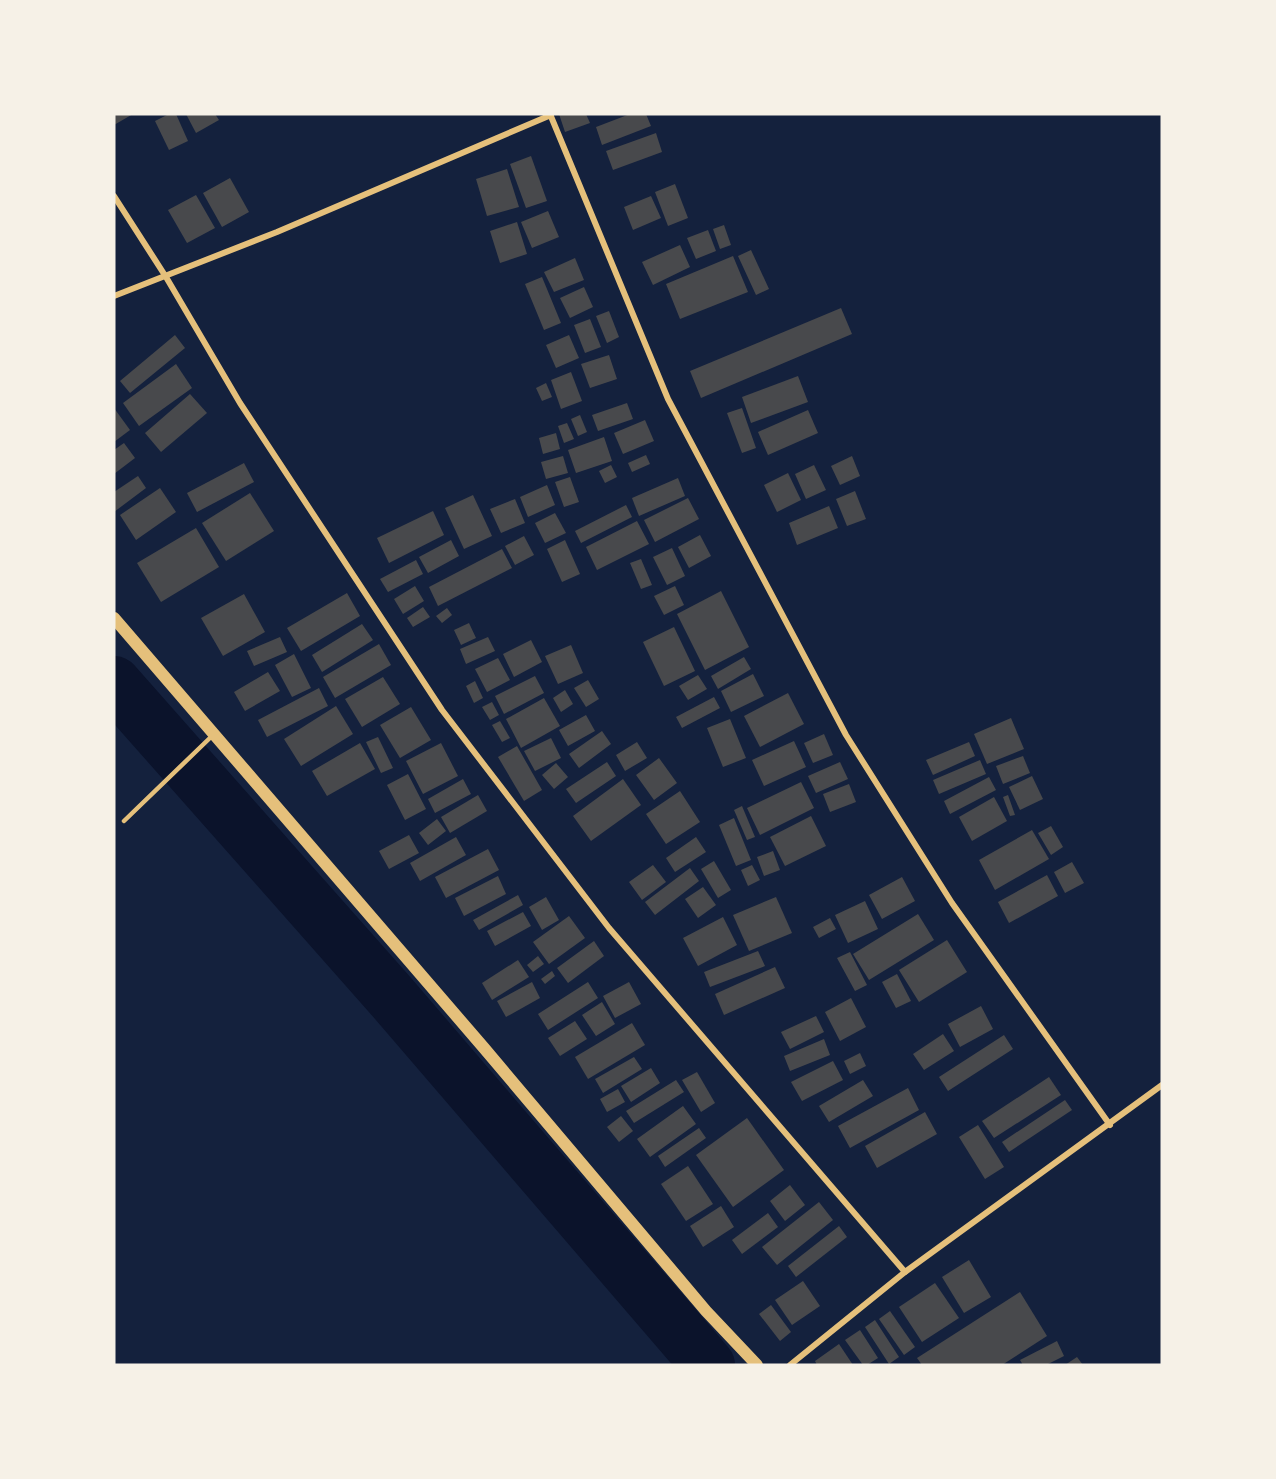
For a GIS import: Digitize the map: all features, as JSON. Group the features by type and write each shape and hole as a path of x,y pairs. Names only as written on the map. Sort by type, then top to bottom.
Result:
{"main road":[{"path":"114,618 706,1311 757,1365"}],"street":[{"path":"114,296 277,232 550,115 668,399 846,735 952,903 1110,1125"},
{"path":"114,196 166,277 240,403 442,710 609,928 905,1272"},
{"path":"790,1365 905,1272 1162,1085"}],"lane":[{"path":"124,821 215,734"}],"building":[{"path":"114,114 133,114 114,125"},
{"path":"169,114 176,114 188,141 169,150 155,121"},
{"path":"186,114 215,114 219,120 196,133"},
{"path":"559,114 586,114 590,123 565,132"},
{"path":"630,114 646,114 651,126 602,145 596,127"},
{"path":"656,133 662,152 613,170 606,151"},
{"path":"531,156 547,201 526,208 510,164"},
{"path":"507,169 519,207 487,216 476,179"},
{"path":"230,178 249,212 222,227 203,193"},
{"path":"675,184 688,218 668,226 655,192"},
{"path":"196,195 215,228 187,243 168,210"},
{"path":"651,196 661,218 633,230 624,207"},
{"path":"548,211 559,237 532,248 521,222"},
{"path":"517,222 527,254 500,263 490,231"},
{"path":"724,225 731,245 720,249 713,229"},
{"path":"708,230 716,251 696,259 687,238"},
{"path":"680,245 690,267 653,285 642,262"},
{"path":"751,250 769,289 756,295 738,256"},
{"path":"733,256 748,292 680,319 666,284"},
{"path":"575,258 584,280 554,292 544,272"},
{"path":"542,277 561,323 544,330 525,284"},
{"path":"584,287 593,307 570,318 560,298"},
{"path":"841,308 852,334 701,398 690,371"},
{"path":"609,311 619,337 607,343 596,316"},
{"path":"590,319 601,347 585,353 574,325"},
{"path":"175,335 185,348 130,393 120,381"},
{"path":"569,335 579,358 556,368 546,345"},
{"path":"609,355 617,379 590,388 581,364"},
{"path":"176,364 192,388 139,426 123,403"},
{"path":"571,372 582,401 561,409 551,380"},
{"path":"798,376 808,402 751,423 742,397"},
{"path":"546,383 552,397 542,401 536,388"},
{"path":"190,394 207,413 161,452 145,433"},
{"path":"627,403 633,419 598,431 592,415"},
{"path":"114,408 130,430 114,442"},
{"path":"742,408 756,448 742,453 727,413"},
{"path":"808,410 818,433 768,455 758,432"},
{"path":"580,415 587,432 578,436 571,419"},
{"path":"645,420 654,441 623,454 614,433"},
{"path":"567,423 574,439 564,443 558,426"},
{"path":"556,433 560,449 543,454 539,438"},
{"path":"604,437 612,461 576,473 568,450"},
{"path":"124,443 135,458 114,474 114,450"},
{"path":"646,455 650,464 632,472 628,463"},
{"path":"563,456 568,473 546,479 541,462"},
{"path":"852,456 860,476 840,485 831,466"},
{"path":"244,463 254,482 197,512 187,493"},
{"path":"611,465 617,477 605,483 599,471"},
{"path":"814,465 826,490 806,499 795,474"},
{"path":"788,473 801,500 777,512 764,485"},
{"path":"138,476 146,488 114,512 114,492"},
{"path":"570,477 579,502 564,507 555,482"},
{"path":"678,478 685,496 639,516 632,498"},
{"path":"547,485 555,505 528,517 520,497"},
{"path":"160,488 176,512 136,540 120,515"},
{"path":"855,491 866,519 847,526 836,499"},
{"path":"250,493 274,531 226,561 202,523"},
{"path":"473,495 492,536 464,549 445,508"},
{"path":"688,498 699,519 655,542 644,520"},
{"path":"515,499 525,523 501,533 490,509"},
{"path":"626,505 632,517 581,543 575,531"},
{"path":"829,506 838,528 797,545 789,523"},
{"path":"433,511 444,535 389,563 377,538"},
{"path":"555,513 566,533 545,543 535,523"},
{"path":"637,521 649,544 597,570 586,547"},
{"path":"196,528 219,567 161,602 137,563"},
{"path":"700,535 711,556 689,568 678,547"},
{"path":"524,536 534,555 515,565 505,546"},
{"path":"451,540 459,556 428,573 419,557"},
{"path":"565,540 580,574 562,582 547,549"},
{"path":"672,548 685,576 667,585 653,557"},
{"path":"502,549 512,568 438,606 429,587"},
{"path":"641,559 652,585 641,589 630,563"},
{"path":"416,560 423,574 388,592 380,579"},
{"path":"415,586 424,601 403,614 394,599"},
{"path":"675,586 684,605 664,615 654,596"},
{"path":"721,591 749,647 705,670 677,614"},
{"path":"347,593 360,616 301,651 287,628"},
{"path":"244,594 265,632 223,656 201,618"},
{"path":"423,607 430,617 413,627 407,618"},
{"path":"447,608 452,615 442,623 436,616"},
{"path":"469,623 476,638 461,645 454,630"},
{"path":"362,624 373,640 322,672 312,655"},
{"path":"674,627 695,671 664,686 643,642"},
{"path":"280,637 287,652 254,666 247,651"},
{"path":"488,637 495,651 466,664 460,649"},
{"path":"531,640 542,662 514,677 503,654"},
{"path":"379,644 391,665 335,698 323,677"},
{"path":"571,645 583,673 558,684 545,656"},
{"path":"294,654 311,688 292,697 275,665"},
{"path":"744,657 751,669 718,689 711,676"},
{"path":"498,658 510,680 487,692 475,669"},
{"path":"268,672 280,691 245,711 234,692"},
{"path":"753,674 764,696 731,712 721,691"},
{"path":"698,675 707,689 688,700 679,686"},
{"path":"535,676 544,693 504,714 495,696"},
{"path":"383,677 400,704 362,727 345,699"},
{"path":"588,680 599,699 586,707 574,688"},
{"path":"475,681 483,698 474,703 466,686"},
{"path":"319,688 328,706 267,737 258,720"},
{"path":"565,690 573,704 561,712 553,698"},
{"path":"788,693 804,724 760,747 744,716"},
{"path":"714,697 720,708 682,728 676,717"},
{"path":"544,698 560,726 521,748 506,719"},
{"path":"492,702 499,715 490,720 482,707"},
{"path":"336,706 353,734 301,766 284,739"},
{"path":"411,707 431,740 400,758 380,725"},
{"path":"586,715 595,731 568,746 559,730"},
{"path":"1011,718 1024,749 987,764 974,734"},
{"path":"730,719 746,758 723,767 707,728"},
{"path":"500,721 510,738 502,742 492,725"},
{"path":"602,731 611,744 579,768 569,754"},
{"path":"824,734 833,755 813,763 804,743"},
{"path":"378,737 393,768 381,773 366,742"},
{"path":"551,738 561,758 535,771 524,751"},
{"path":"794,741 806,767 764,786 752,760"},
{"path":"637,742 647,758 625,771 616,755"},
{"path":"969,742 975,756 933,775 926,760"},
{"path":"360,743 375,769 327,796 312,771"},
{"path":"441,743 458,776 423,794 406,761"},
{"path":"517,746 542,790 524,801 498,757"},
{"path":"1023,756 1030,773 1003,784 996,766"},
{"path":"659,758 677,783 654,800 636,775"},
{"path":"980,760 986,774 939,794 933,780"},
{"path":"607,762 616,776 576,803 566,789"},
{"path":"840,762 848,779 816,793 808,776"},
{"path":"556,763 568,777 554,789 542,775"},
{"path":"408,774 426,809 405,820 387,785"},
{"path":"1032,776 1043,799 1020,810 1009,787"},
{"path":"989,777 996,790 950,814 944,801"},
{"path":"463,779 471,794 435,813 428,799"},
{"path":"623,779 641,805 591,841 573,816"},
{"path":"801,782 814,808 760,835 747,808"},
{"path":"849,784 856,802 830,812 823,794"},
{"path":"680,791 700,822 666,844 646,814"},
{"path":"478,795 487,811 450,833 441,817"},
{"path":"1008,795 1015,815 1010,816 1003,797"},
{"path":"994,797 1007,821 972,841 959,817"},
{"path":"742,806 755,837 747,840 734,810"},
{"path":"811,816 826,846 785,866 770,837"},
{"path":"734,818 751,860 736,866 719,825"},
{"path":"437,819 446,831 428,845 419,833"},
{"path":"1051,826 1063,847 1051,855 1038,833"},
{"path":"1032,830 1049,859 995,890 979,860"},
{"path":"409,835 419,853 389,869 379,851"},
{"path":"456,837 466,855 420,881 410,863"},
{"path":"696,837 706,852 675,872 666,858"},
{"path":"488,849 499,870 446,898 435,877"},
{"path":"773,851 780,870 764,876 757,857"},
{"path":"714,861 731,890 718,898 701,869"},
{"path":"1072,862 1084,883 1065,893 1054,872"},
{"path":"653,865 666,882 642,900 629,882"},
{"path":"752,865 760,880 748,886 741,870"},
{"path":"690,868 699,881 655,915 645,902"},
{"path":"1047,875 1058,896 1009,923 998,902"},
{"path":"498,876 506,894 464,916 455,898"},
{"path":"902,877 915,901 882,919 869,895"},
{"path":"703,887 716,905 698,918 685,899"},
{"path":"518,895 523,905 479,930 473,920"},
{"path":"546,897 559,920 542,930 529,907"},
{"path":"776,897 792,933 749,951 733,915"},
{"path":"865,901 878,929 848,943 835,915"},
{"path":"523,912 531,926 495,946 487,931"},
{"path":"918,914 934,940 869,980 853,954"},
{"path":"569,916 585,938 549,964 533,942"},
{"path":"723,917 737,945 698,966 683,938"},
{"path":"830,918 836,929 819,938 813,927"},
{"path":"947,940 967,972 919,1002 899,970"},
{"path":"594,941 604,956 568,983 557,968"},
{"path":"758,951 765,966 710,987 704,972"},
{"path":"850,952 867,985 855,991 837,958"},
{"path":"538,956 544,964 533,972 527,965"},
{"path":"518,960 529,977 492,1000 482,983"},
{"path":"775,967 785,988 724,1015 715,994"},
{"path":"552,971 555,976 545,984 541,979"},
{"path":"897,974 911,1001 896,1008 882,982"},
{"path":"532,982 540,998 506,1017 497,1001"},
{"path":"588,982 598,998 548,1030 538,1014"},
{"path":"629,982 641,1004 615,1018 603,996"},
{"path":"851,998 866,1027 840,1041 825,1012"},
{"path":"602,1002 615,1024 596,1036 582,1015"},
{"path":"981,1006 993,1029 960,1047 948,1024"},
{"path":"816,1016 824,1032 790,1049 781,1032"},
{"path":"575,1021 587,1039 560,1056 548,1038"},
{"path":"632,1023 645,1045 588,1079 575,1057"},
{"path":"943,1034 954,1051 924,1070 913,1054"},
{"path":"1004,1035 1013,1049 948,1091 939,1077"},
{"path":"824,1039 830,1055 790,1071 784,1056"},
{"path":"860,1053 866,1066 850,1074 844,1061"},
{"path":"634,1057 642,1069 603,1093 595,1079"},
{"path":"833,1061 843,1080 802,1101 791,1082"},
{"path":"651,1068 660,1083 631,1102 621,1086"},
{"path":"697,1072 715,1103 701,1112 682,1080"},
{"path":"1049,1077 1061,1095 994,1138 982,1121"},
{"path":"676,1080 684,1092 634,1123 626,1111"},
{"path":"863,1080 873,1096 829,1122 819,1106"},
{"path":"908,1088 919,1110 850,1148 838,1126"},
{"path":"618,1089 625,1102 607,1112 600,1099"},
{"path":"1065,1100 1072,1110 1009,1152 1002,1142"},
{"path":"683,1106 696,1124 650,1157 637,1139"},
{"path":"925,1112 937,1134 877,1168 865,1146"},
{"path":"621,1116 633,1131 619,1142 607,1127"},
{"path":"747,1118 784,1170 733,1207 696,1155"},
{"path":"978,1125 1004,1167 985,1179 959,1137"},
{"path":"699,1128 706,1138 665,1167 658,1156"},
{"path":"688,1166 713,1204 686,1221 661,1184"},
{"path":"790,1185 805,1205 785,1221 770,1201"},
{"path":"819,1202 833,1220 777,1265 762,1247"},
{"path":"721,1206 734,1227 703,1247 690,1226"},
{"path":"768,1213 778,1227 742,1254 732,1240"},
{"path":"839,1226 847,1237 796,1277 788,1266"},
{"path":"969,1260 991,1297 964,1313 942,1277"},
{"path":"803,1281 820,1306 792,1325 775,1300"},
{"path":"935,1283 959,1318 922,1342 899,1307"},
{"path":"1020,1292 1047,1336 1002,1365 922,1365 917,1358"},
{"path":"771,1305 791,1332 780,1341 759,1314"},
{"path":"890,1311 915,1347 904,1355 879,1319"},
{"path":"875,1320 899,1357 889,1364 865,1327"},
{"path":"860,1330 878,1358 867,1365 863,1365 845,1340"},
{"path":"1057,1341 1064,1356 1046,1365 1023,1365 1020,1360"},
{"path":"839,1344 853,1365 817,1365 815,1361"},
{"path":"1077,1357 1083,1365 1065,1365"}],"waterway":[{"path":"114,683 390,995 708,1365"}]}
